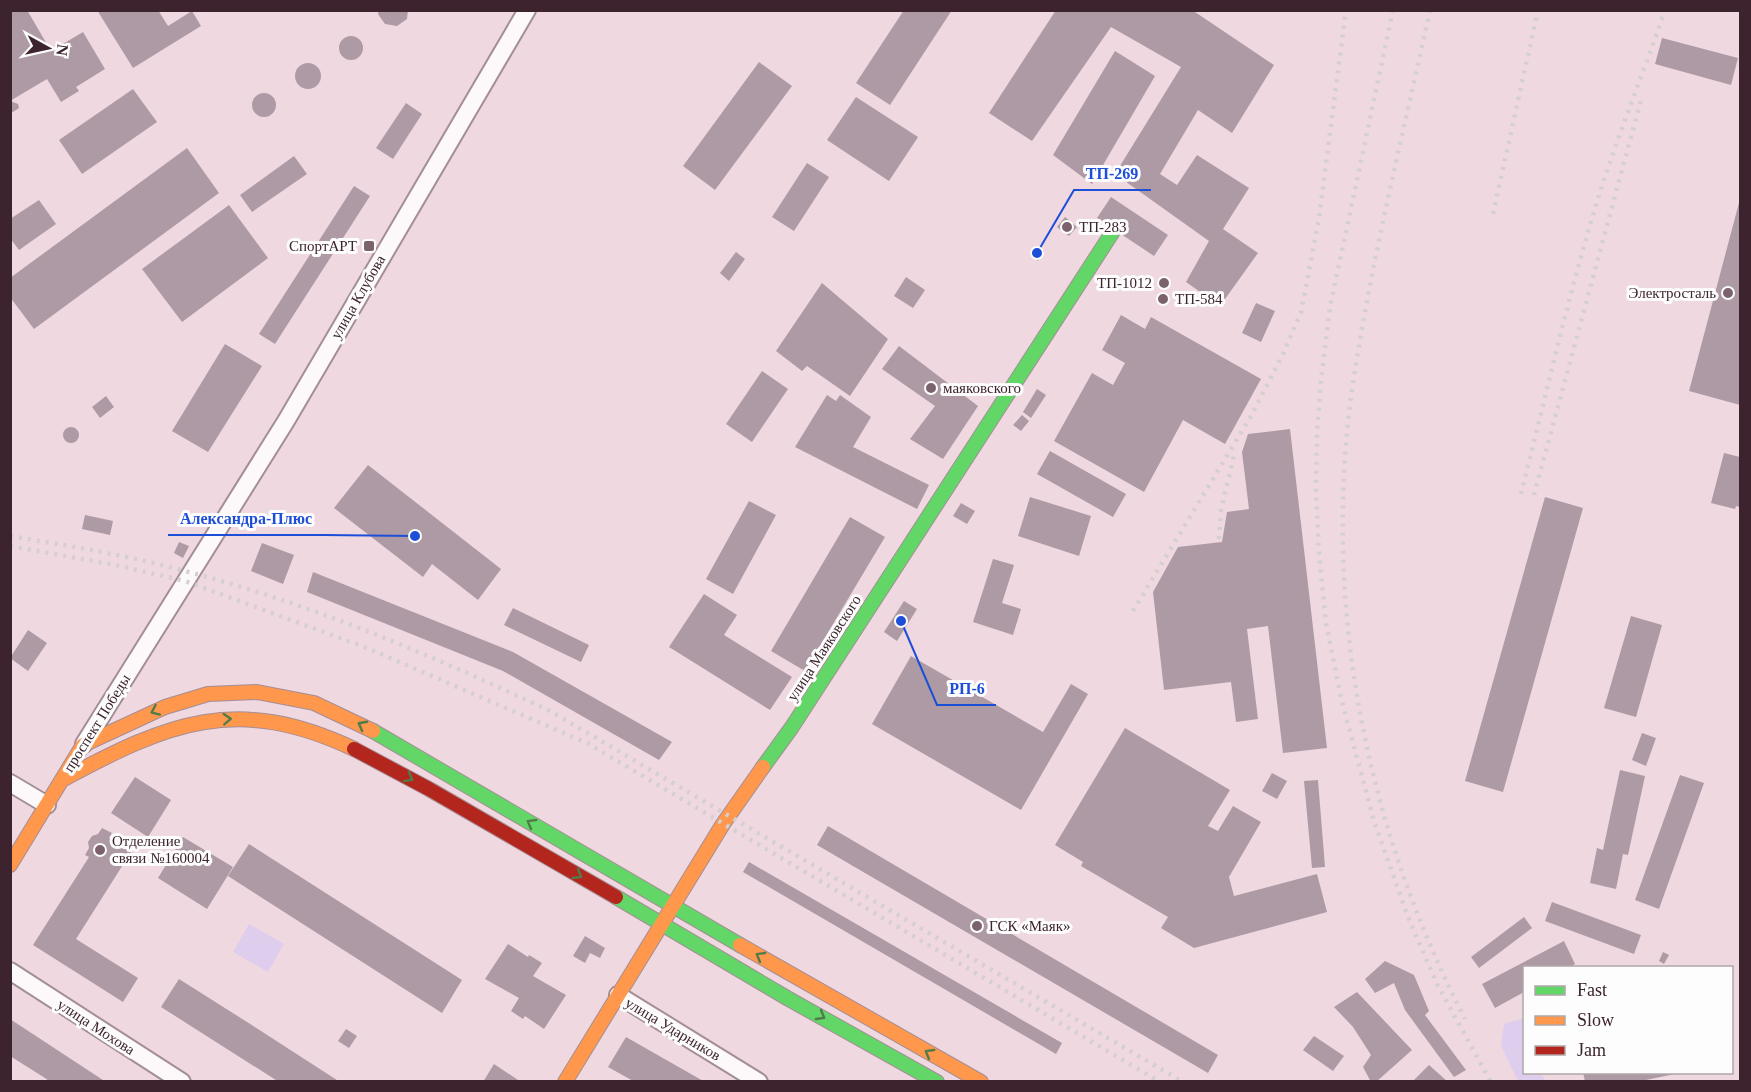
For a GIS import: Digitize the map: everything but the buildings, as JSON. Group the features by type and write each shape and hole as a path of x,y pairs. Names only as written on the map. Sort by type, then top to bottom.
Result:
{"main road":[{"name":"улица Маяковского","path":"565,1082 723,824 792,727 1112,233"},
{"path":"84,745 154,711 193,697 240,691 295,698 330,709 371,730 672,906 981,1082"},
{"path":"62,780 111,754 154,735 189,724 239,718 294,725 324,735 364,753 937,1082"},
{"name":"проспект Победы","path":"10,866 84,745"}],"street":[{"name":"улица Клубова","path":"186,581 286,421 527,10"},
{"name":"проспект Победы","path":"84,745 186,581"},
{"path":"10,783 47,805"},
{"name":"улица Мохова","path":"10,971 182,1082"},
{"name":"улица Ударников","path":"618,995 759,1082"}],"shaded area":[{"path":"249,924 284,944 268,972 233,952"},
{"path":"1523,1018 1523,1074 1541,1074 1546,1081 1518,1081 1501,1046 1504,1024"}],"railway":[{"path":"1133,611 1251,416 1283,354 1301,312 1319,218 1346,10"},
{"path":"1393,10 1330,307 1317,432 1316,492 1319,553 1326,623 1341,698 1374,821 1408,917 1437,984 1491,1082"},
{"path":"1430,10 1379,243 1353,383 1345,465 1343,547 1348,629 1360,710 1377,790 1401,868 1430,945 1465,1019"},
{"path":"1493,214 1538,10"},
{"path":"1521,494 1590,224 1609,164 1665,10"},
{"path":"1534,495 1641,100"},
{"path":"1219,539 1221,510 1235,452"},
{"path":"10,536 145,561 236,585 372,633 550,711 1183,1082"},
{"path":"10,546 110,564 185,581 367,648 587,743 1160,1082"}],"traffic: fast":[{"path":"763,767 792,727 1112,233"},
{"path":"373,731 740,945"},
{"path":"616,897 787,998 937,1082"}],"traffic: slow":[{"path":"10,865 83,745 165,707 208,694 257,692 314,703 373,731"},
{"path":"62,780 136,743 171,730 204,722 238,719 274,722 312,732 354,749"},
{"path":"565,1082 723,824 763,767"},
{"path":"740,945 981,1082"}],"traffic: jam":[{"path":"354,749 429,789 616,897"}],"place":[{"name":"ТП-283","path":"1067,227"},
{"name":"СпортАРТ","path":"369,246"},
{"name":"ТП-269","path":"1037,253"},
{"name":"ТП-1012","path":"1164,283"},
{"name":"Электросталь","path":"1728,293"},
{"name":"ТП-584","path":"1163,299"},
{"name":"маяковского","path":"931,388"},
{"name":"Александра-Плюс","path":"415,536"},
{"name":"РП-6","path":"901,621"},
{"name":"Отделение связи №160004","path":"100,850"},
{"name":"ГСК «Маяк»","path":"977,926"}]}
